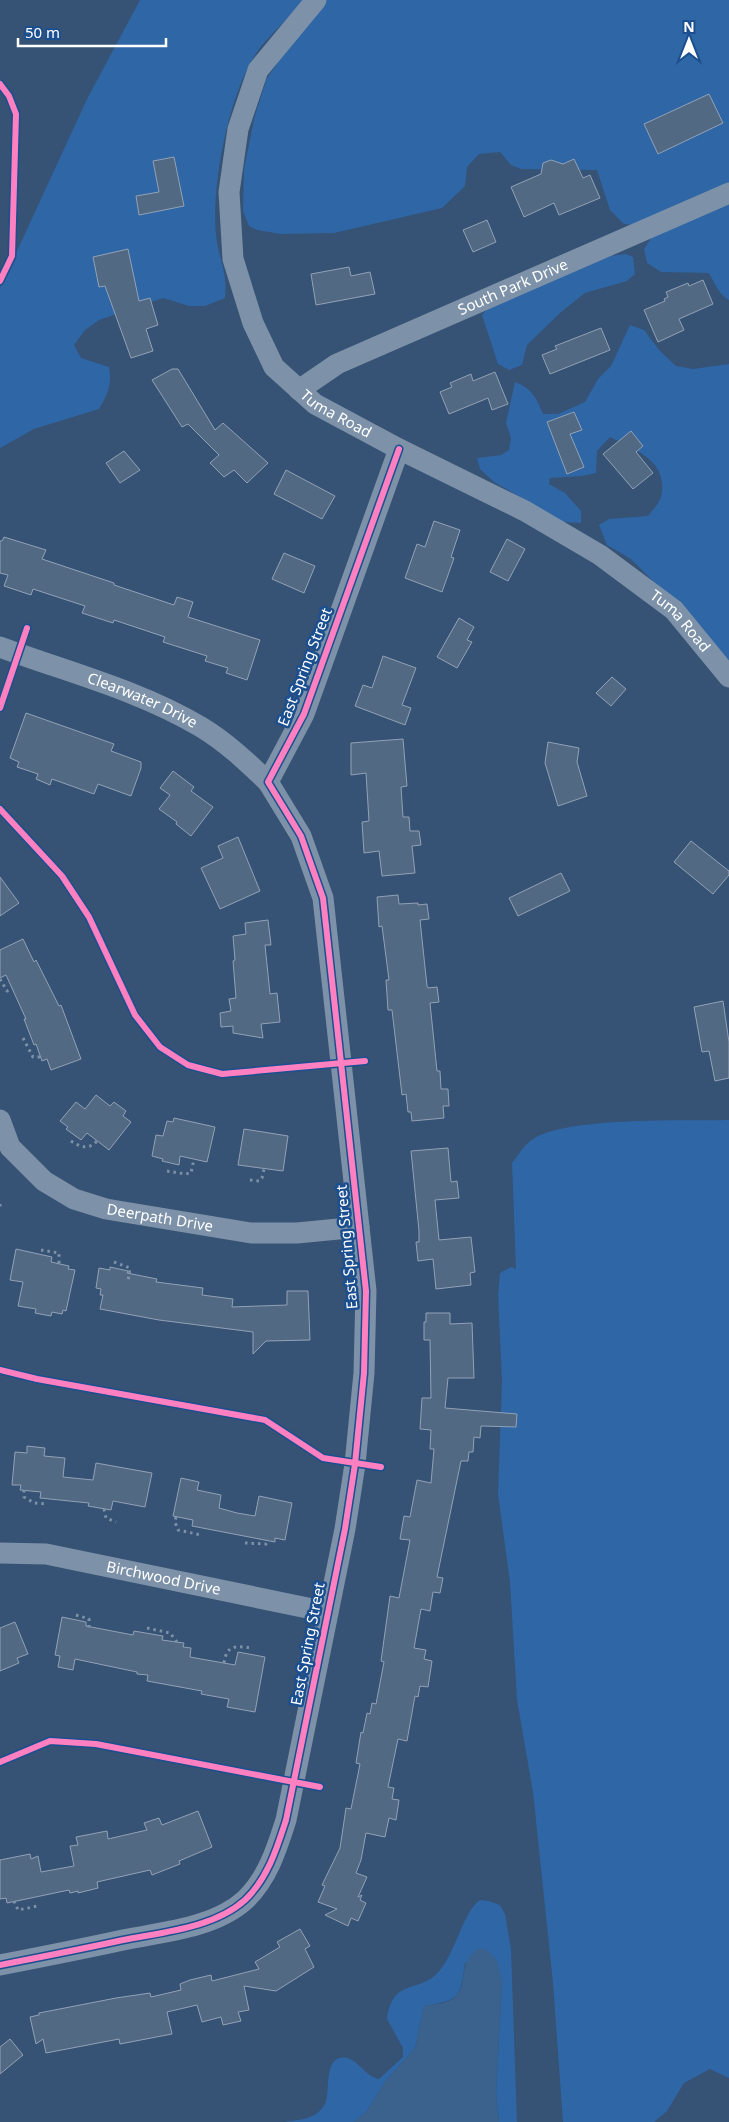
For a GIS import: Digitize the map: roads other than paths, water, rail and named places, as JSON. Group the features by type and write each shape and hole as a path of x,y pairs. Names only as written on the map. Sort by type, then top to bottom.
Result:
{"street":[{"name":"Tuma Road","path":"316,0 258,70 238,129 229,192 233,259 253,323 274,367 315,404 399,449 525,511 600,555 674,610 729,677"},
{"name":"South Park Drive","path":"299,390 337,364 729,193"},
{"name":"East Spring Street","path":"0,1965 186,1927 217,1917 244,1900 262,1880 275,1856 286,1820 344,1529 355,1464 362,1403 366,1291 323,898 301,836 268,782 304,714 399,449"},
{"name":"Clearwater Drive","path":"0,647 144,698 184,718 212,734 232,749 268,782"},
{"name":"Deerpath Drive","path":"0,1120 10,1147 44,1181 74,1199 106,1208 251,1234 297,1234 359,1227"},
{"name":"Birchwood Drive","path":"0,1553 46,1554 327,1612"}]}
